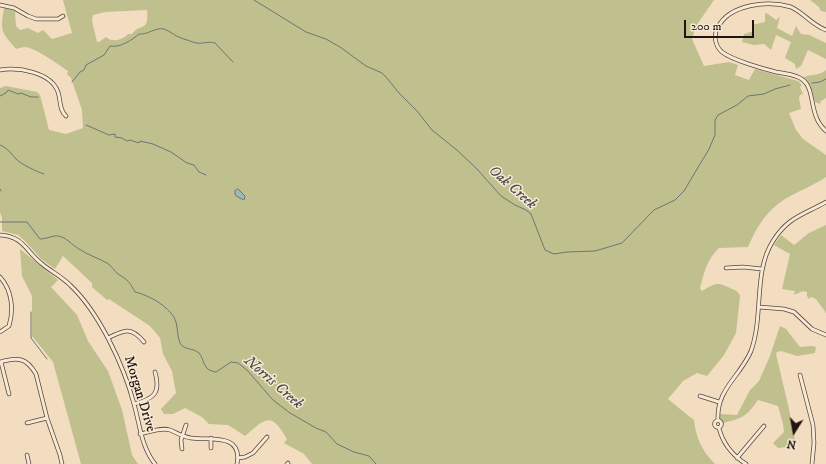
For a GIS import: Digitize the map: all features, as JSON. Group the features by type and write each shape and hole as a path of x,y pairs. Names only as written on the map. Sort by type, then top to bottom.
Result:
{"street":[{"path":"826,30 816,26 791,7 778,2 762,2 753,3 736,9 723,20 715,33 716,43 724,54 760,67 798,77 804,81 810,90 812,105 817,121 826,131"},
{"path":"0,5 14,8 36,19 58,19 63,16"},
{"path":"0,70 20,69 46,77 56,88 62,113 66,116"},
{"path":"746,464 737,458 727,446 719,428 722,424 718,421 719,402 728,385 744,364 756,334 762,269 767,251 780,230 793,218 826,202"},
{"name":"Morgan Drive","path":"0,235 13,237 19,241 41,263 69,283 89,307 108,338 120,362 134,404 140,434 148,453 155,464"},
{"path":"726,268 743,267 762,269"},
{"path":"0,277 8,290 12,311 11,327 0,332"},
{"path":"759,307 784,309 794,312 812,329 826,335"},
{"path":"108,338 122,331 130,331 135,333 144,342"},
{"path":"8,394 0,361 23,358 36,374 47,418 62,464"},
{"path":"134,404 144,402 156,393 158,387 155,372"},
{"path":"800,375 813,425 814,443 812,464"},
{"path":"700,396 719,402"},
{"path":"27,423 47,418"},
{"path":"182,449 180,443 186,425"},
{"path":"737,458 764,426"},
{"path":"140,434 166,429 191,438 220,438 230,443 236,449 238,458 237,464"},
{"path":"211,438 211,448"},
{"path":"238,458 245,457 252,453 267,438"},
{"path":"27,455 29,464"}],"shaded area":[{"path":"63,0 714,0 696,26 692,39 704,66 729,62 738,65 735,75 749,80 755,69 798,81 802,85 800,87 803,94 800,95 799,98 801,109 789,113 796,130 803,139 826,155 826,177 795,193 773,208 758,226 748,247 719,248 709,262 705,272 700,288 702,291 718,284 735,290 739,294 736,333 724,355 707,376 697,373 683,381 668,399 694,420 696,433 700,444 715,464 312,464 304,454 284,443 287,439 277,424 272,421 268,420 263,422 245,436 228,425 209,424 202,417 185,408 173,414 164,414 161,409 176,393 172,371 163,354 160,338 150,326 109,299 107,300 92,287 92,283 63,256 55,269 41,259 18,235 2,231 2,218 0,212 0,88 6,86 37,92 40,95 49,130 66,134 83,128 82,110 71,78 67,74 68,71 30,48 22,47 16,49 3,31 2,22 4,8 15,11 16,26 20,30 28,28 38,33 43,30 52,39 72,33","holes":["147,10 146,25 138,28 132,34 128,34 117,40 111,40 106,37 97,42 92,21 93,15 105,12"]},
{"path":"810,0 826,0 826,12 821,11 819,7"},
{"path":"765,13 776,20 780,17 777,28 792,36 796,26 801,34 809,35 826,43 826,59 808,50 801,66 796,69 795,64 785,58 791,42 776,35 771,50 764,44 754,45 742,42 744,34 754,31 752,25 765,22"},
{"path":"826,70 826,98 821,101 820,104 815,102 811,88 803,78 820,74"},
{"path":"826,225 826,313 816,299 811,297 809,299 807,292 803,291 794,295 795,291 782,289 790,254 774,245 781,235 794,245 809,233"},
{"path":"20,249 58,280 51,287 77,315 88,341 108,371 122,410 132,455 138,464 81,464 53,362 32,336 32,296 22,276"},
{"path":"780,326 786,329 800,347 816,347 815,353 797,356 781,351 777,352 776,354 796,446 778,448 773,443 784,432 778,406 758,400 744,416 723,423 719,419 719,414 737,415 750,390 759,381 770,356"}],"water":[{"path":"238,189 245,196 244,200 236,196 235,191"}],"waterway":[{"name":"Oak Creek","path":"254,0 306,32 326,39 340,47 366,66 382,73 417,111 432,130 477,169 501,196 531,214 545,250 554,254 595,251 622,243 654,210 675,200 684,191 709,149 715,135 715,120 718,115 737,105 748,96 764,94 790,85"},
{"path":"72,82 80,72 84,70 86,65 104,55 110,46 122,45 139,34 161,29 196,43 215,43 233,62"},
{"name":"Oak Creek","path":"812,83 820,82 826,79"},
{"path":"0,96 8,90 18,94 21,93 31,97 38,97"},
{"path":"86,125 109,135 115,134 115,137 122,138 127,141 130,140 139,143 140,141 153,144 171,152 187,163 194,165 199,172 206,175"},
{"path":"0,145 7,149 22,163 33,170 44,174"},
{"name":"Norris Creek","path":"0,222 27,222 40,239 54,236 61,237 82,251 107,263 128,282 135,292 153,299 170,312 176,322 178,338 181,345 197,351 208,369 216,372 231,362 238,363 247,370 273,400 290,413 326,432 337,444 354,452 369,456 376,464"},
{"path":"31,312 31,338 47,359"}]}
